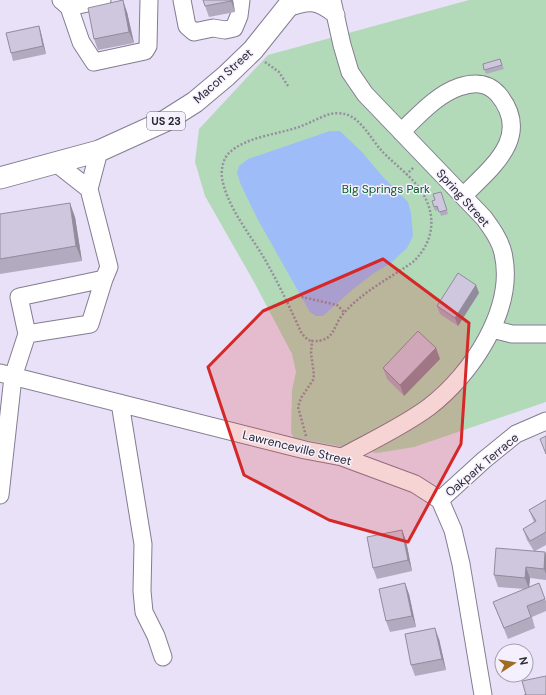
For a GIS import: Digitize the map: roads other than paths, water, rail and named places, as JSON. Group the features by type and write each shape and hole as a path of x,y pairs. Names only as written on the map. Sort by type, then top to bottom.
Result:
{"main road":[{"name":"Macon Street","path":"0,178 99,151 165,121 195,102 226,76 253,50 291,2"}],"street":[{"path":"102,0 65,4 81,42 94,62 145,51 148,46 149,0"},
{"path":"182,0 187,26 194,32 213,28 225,30 234,28 240,16 241,0"},
{"name":"Spring Street","path":"291,2 314,2 326,7 334,8 350,72 365,94 484,218 495,234 503,252 505,276 500,304 492,329 468,368 454,384 429,407 402,424 342,457"},
{"path":"401,132 431,104 457,88 467,84 478,83 494,89 504,102 512,125 511,133 506,147 498,161 463,196"},
{"path":"27,334 90,324 109,267 89,189 99,151"},
{"path":"56,163 89,189"},
{"path":"0,495 7,375 27,334 19,297 104,279"},
{"path":"492,329 512,334 546,334"},
{"name":"Lawrenceville Street","path":"7,375 305,450 342,457 415,484 440,500"},
{"path":"120,403 143,544 142,591 144,612 156,636 163,657"},
{"name":"Oakpark Terrace","path":"440,500 484,460 516,434 546,421"},
{"path":"440,500 453,530 461,564 482,695"}],"water":[{"path":"330,131 340,131 362,152 383,177 408,202 411,213 413,236 407,248 391,263 374,273 352,290 323,316 316,316 310,312 258,220 241,185 237,173 239,166 248,159"}],"park label":[{"name":"Big Springs Park","path":"386,189"}]}
